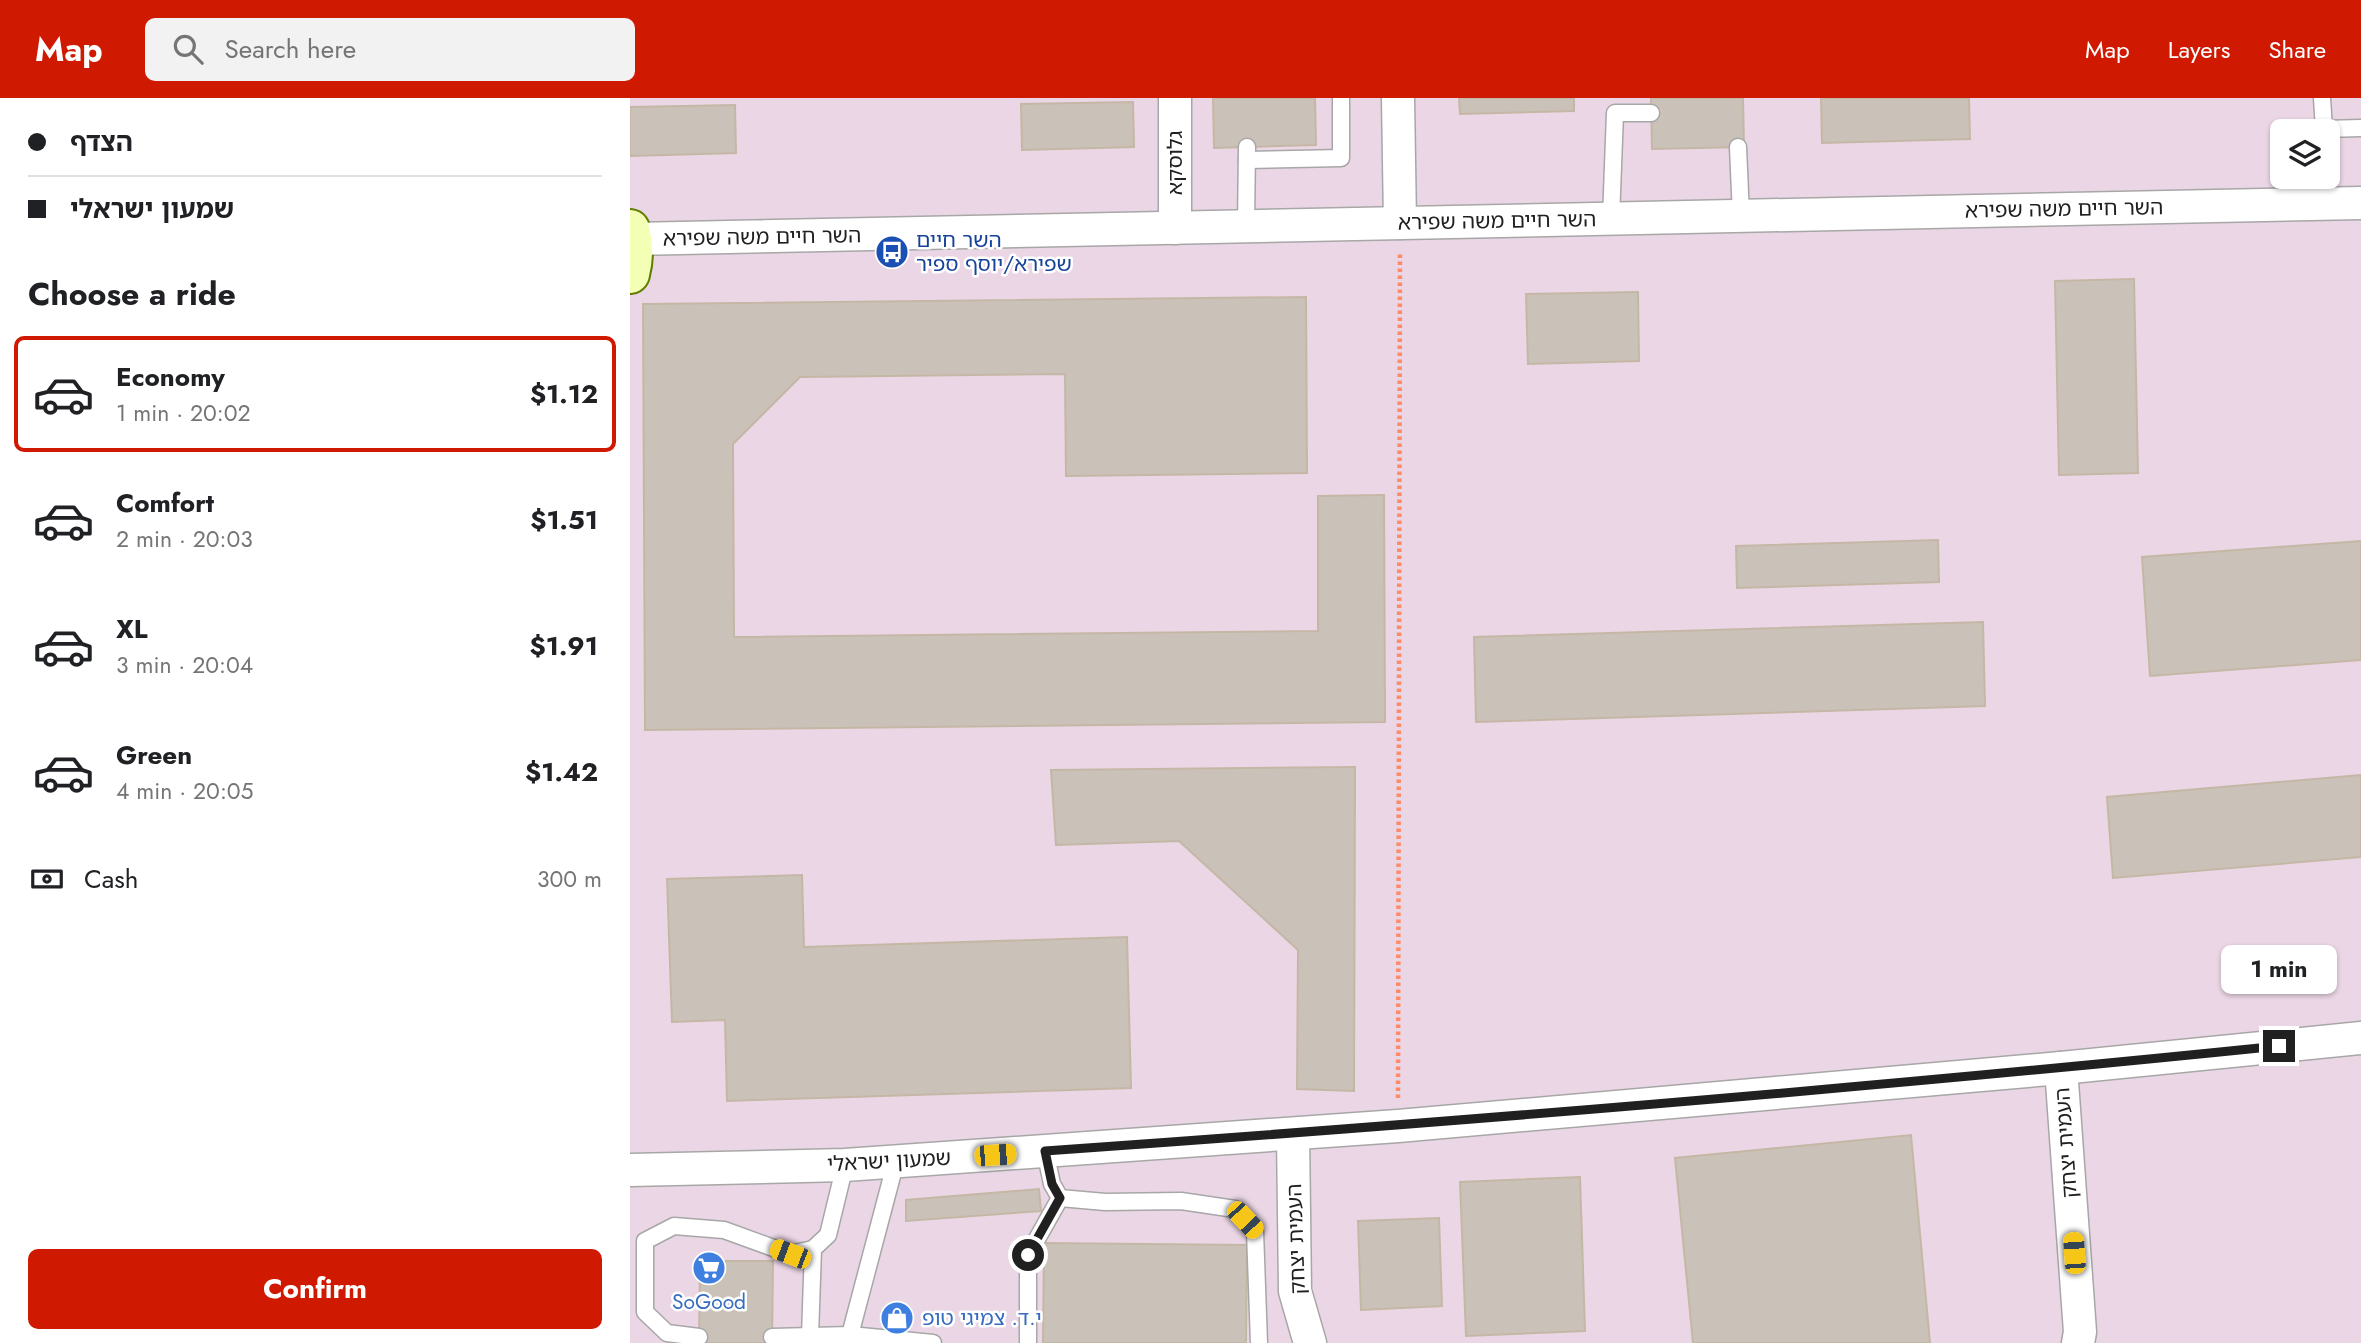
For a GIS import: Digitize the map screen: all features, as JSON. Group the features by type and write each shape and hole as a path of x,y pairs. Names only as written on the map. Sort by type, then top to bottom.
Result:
{"street":[{"name":"גלוסקא","path":"1175,98 1175,228"},
{"path":"1398,98 1400,223"},
{"name":"השר חיים משה שפירא","path":"631,248 1246,226 2361,203"},
{"name":"שמעון ישראלי","path":"630,1170 845,1165 1398,1126 2061,1068 2361,1038"},
{"name":"העמית יצחק","path":"2061,1068 2080,1332 2078,1343"},
{"name":"העמית יצחק","path":"1293,1134 1295,1291 1310,1343"}],"lane":[{"path":"1246,226 1247,153 1341,158 1341,98"},
{"path":"2322,98 2324,129 2361,128"},
{"path":"1611,219 1615,113 1651,113"},
{"path":"1738,147 1741,216"},
{"path":"1045,1151 1052,1184 1060,1198"},
{"path":"850,1335 896,1161"},
{"path":"699,1337 667,1334 645,1312 645,1241 674,1226 724,1230 790,1254 813,1249 828,1236 845,1165"},
{"path":"1028,1343 1028,1255 1060,1198"},
{"path":"1060,1198 1105,1202 1181,1200 1235,1209 1255,1231 1259,1343"},
{"path":"810,1336 813,1249"},
{"path":"772,1337 850,1335 933,1343"}],"path":[{"path":"1398,1126 1400,223"}],"shaded area":[{"path":"630,98 2361,98 2361,1343 630,1343"}],"building":[{"path":"1213,98 1315,98 1316,145 1214,148"},
{"path":"1459,98 1574,98 1574,111 1460,114"},
{"path":"1651,98 1743,98 1744,147 1652,149"},
{"path":"1821,98 1969,98 1970,139 1822,143"},
{"path":"1133,102 1134,147 1022,150 1021,104"},
{"path":"735,105 736,153 630,156 630,107"},
{"path":"2134,279 2138,473 2059,475 2055,281"},
{"path":"1638,292 1639,361 1528,364 1526,294"},
{"path":"1306,297 1307,473 1066,476 1065,374 800,377 733,444 734,637 1318,631 1318,496 1384,495 1385,722 645,730 643,304"},
{"path":"1938,540 1939,582 1737,588 1736,546"},
{"path":"2361,541 2361,660 2150,676 2142,557"},
{"path":"1983,622 1985,706 1476,722 1474,637"},
{"path":"1355,767 1354,1091 1297,1089 1298,950 1179,841 1056,845 1051,770"},
{"path":"2361,775 2361,857 2113,878 2107,797"},
{"path":"802,875 804,947 1127,937 1131,1088 727,1101 725,1020 672,1022 667,879"},
{"path":"1911,1135 1930,1343 1693,1343 1675,1158"},
{"path":"1580,1177 1585,1331 1466,1336 1460,1182"},
{"path":"1039,1189 1041,1211 906,1221 906,1200"},
{"path":"1439,1218 1442,1306 1361,1310 1358,1221"},
{"path":"1044,1243 1247,1245 1246,1343 1043,1343"},
{"path":"700,1261 773,1261 772,1343 699,1343"}],"place":[{"name":"השר חיים שפירא/יוסף ספיר","path":"892,252"},
{"name":"SoGood","path":"709,1268"},
{"name":"י.ד. צמיגי טופ","path":"897,1318"}],"route":[{"path":"1028,1255 1060,1198 1052,1184 1045,1151 1398,1126 2061,1068 2279,1046"}]}
